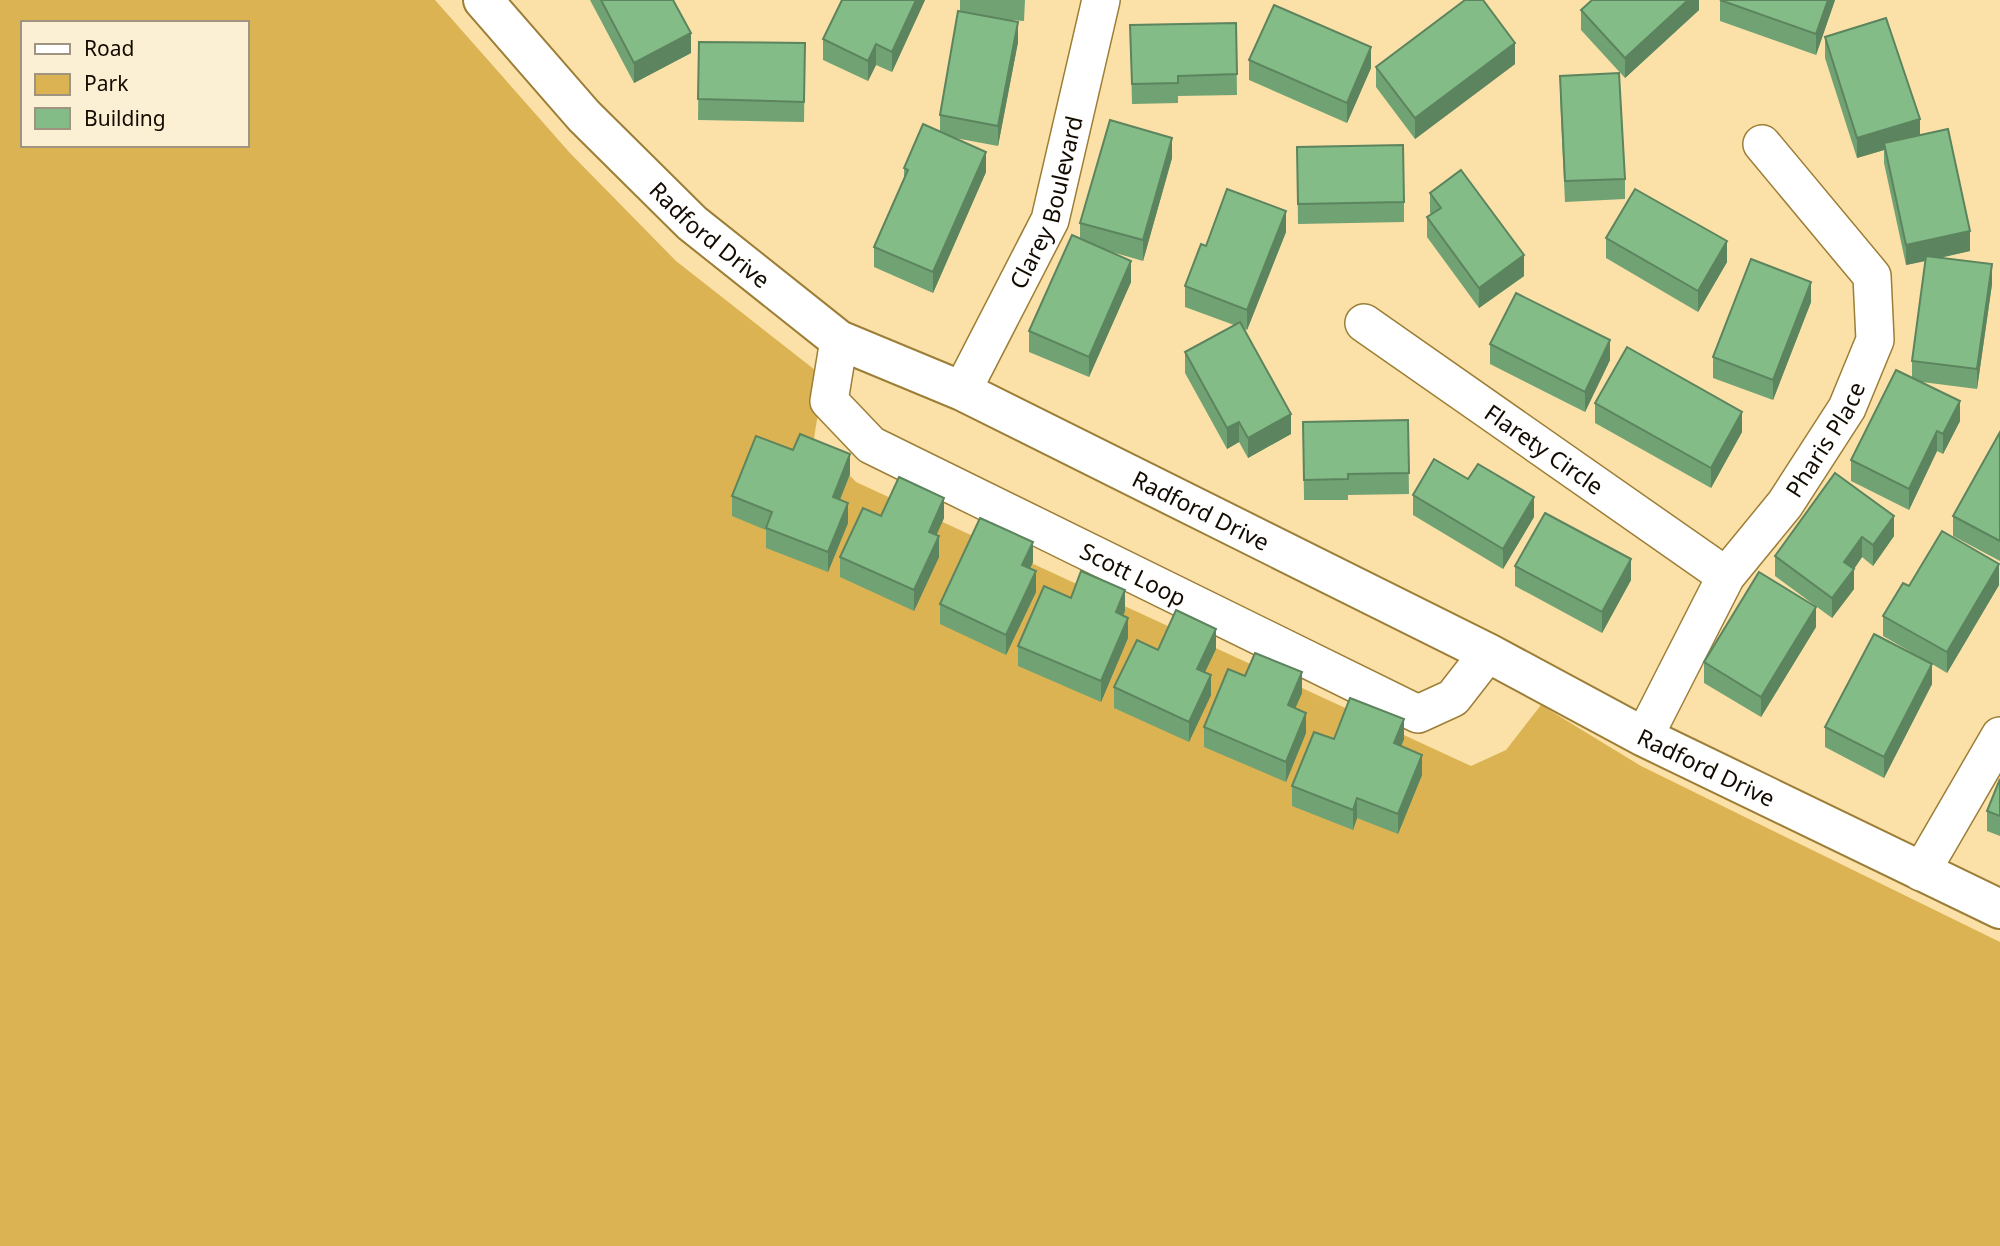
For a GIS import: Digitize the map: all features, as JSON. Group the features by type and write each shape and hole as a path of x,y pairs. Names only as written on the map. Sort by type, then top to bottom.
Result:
{"street":[{"name":"Radford Drive","path":"483,0 584,116 692,223 839,340 962,391 1488,653 1644,737 2000,909"},
{"name":"Clarey Boulevard","path":"962,391 1050,219 1101,0"},
{"name":"Pharis Place","path":"1644,737 1726,576 1785,503 1847,408 1875,340 1872,276 1762,144"},
{"name":"Flarety Circle","path":"1364,323 1726,576"},
{"name":"Scott Loop","path":"839,340 829,401 872,445 1418,714 1453,698 1488,653"},
{"path":"1921,872 2000,736"}],"green space":[{"path":"0,0 435,0 569,152 676,261 824,377 814,438 856,482 1471,766 1506,750 1541,705 1641,766 2000,942 2000,1246 0,1246"}],"building":[{"path":"601,0 673,0 691,33 634,63"},
{"path":"842,0 916,0 892,52 876,44 868,61 823,39"},
{"path":"1465,0 1483,0 1515,43 1415,118 1376,67"},
{"path":"1592,0 1688,0 1625,58 1581,10"},
{"path":"1720,0 1828,0 1816,34"},
{"path":"1274,5 1371,47 1347,103 1249,60"},
{"path":"958,11 1018,22 998,126 940,115"},
{"path":"1886,18 1920,119 1857,138 1825,37"},
{"path":"1236,23 1237,74 1178,76 1178,83 1132,84 1130,25"},
{"path":"699,42 805,43 804,102 698,99"},
{"path":"1619,73 1625,179 1565,181 1560,76"},
{"path":"1110,120 1172,138 1143,240 1080,223"},
{"path":"923,124 986,152 933,272 874,247 908,170 904,168"},
{"path":"1948,129 1970,231 1906,245 1884,143"},
{"path":"1403,145 1404,202 1298,204 1297,147"},
{"path":"1461,170 1524,255 1479,288 1427,217 1441,208 1430,193"},
{"path":"1227,189 1286,211 1247,310 1185,286 1201,244 1206,246"},
{"path":"1635,189 1727,241 1698,291 1606,238"},
{"path":"1072,235 1131,261 1089,357 1029,331"},
{"path":"1926,256 1992,264 1977,369 1912,361"},
{"path":"1751,259 1811,282 1773,380 1713,357"},
{"path":"1516,293 1610,340 1585,392 1490,344"},
{"path":"1240,322 1291,414 1248,438 1239,422 1227,428 1185,352"},
{"path":"1627,347 1742,412 1711,468 1595,403"},
{"path":"1896,370 1960,401 1943,434 1937,431 1909,489 1851,460"},
{"path":"1408,420 1409,473 1348,474 1348,479 1304,480 1303,422"},
{"path":"2000,432 2000,541 1953,516"},
{"path":"800,434 850,454 833,497 848,503 828,552 766,528 772,512 732,496 756,436 793,450"},
{"path":"1434,459 1468,479 1478,464 1534,497 1503,549 1413,495"},
{"path":"1835,473 1894,516 1873,545 1862,537 1844,562 1854,569 1832,598 1775,556"},
{"path":"899,477 944,498 929,532 939,536 914,590 840,557 863,508 881,516"},
{"path":"1545,513 1631,559 1602,612 1515,566"},
{"path":"980,518 1033,542 1022,565 1036,571 1006,635 940,604"},
{"path":"1942,531 1999,564 1947,652 1883,616 1903,583 1909,586"},
{"path":"1081,571 1125,590 1116,612 1128,618 1101,681 1018,646 1044,586 1071,598"},
{"path":"1759,572 1816,607 1761,697 1704,662"},
{"path":"1176,610 1216,629 1197,669 1211,675 1189,722 1114,687 1137,640 1158,650"},
{"path":"1874,634 1932,664 1884,757 1825,727"},
{"path":"1255,653 1302,672 1288,705 1306,713 1286,762 1204,727 1228,669 1245,676"},
{"path":"1350,698 1404,719 1394,743 1422,755 1398,814 1357,798 1353,810 1292,786 1314,732 1334,739"},
{"path":"2000,779 2000,816 1987,811"}]}
